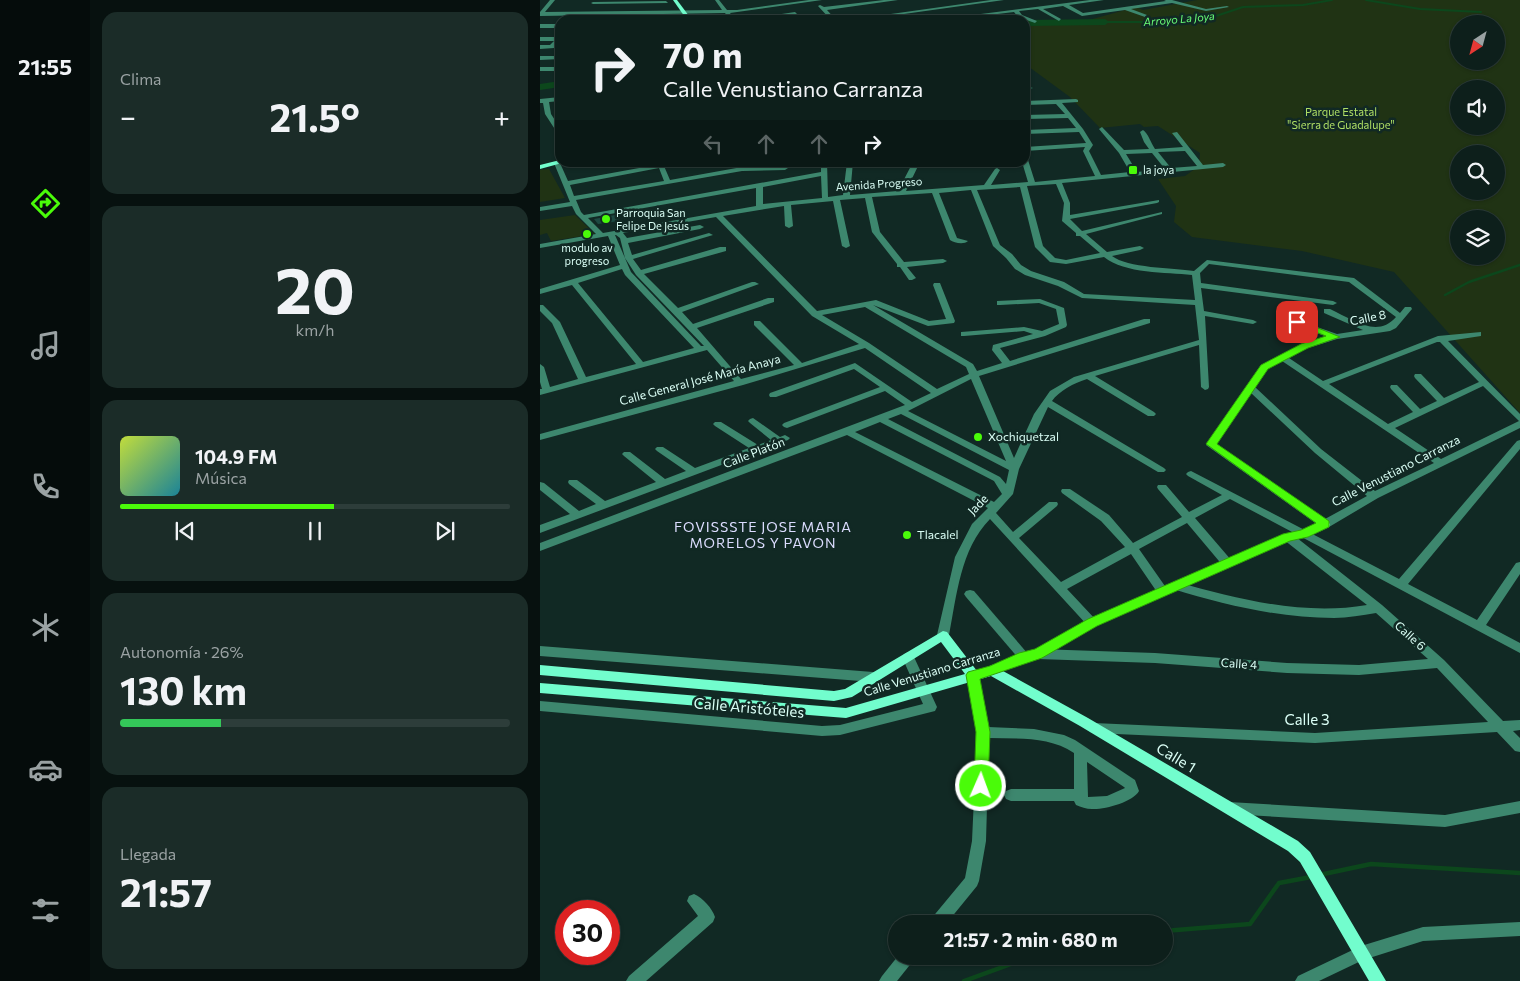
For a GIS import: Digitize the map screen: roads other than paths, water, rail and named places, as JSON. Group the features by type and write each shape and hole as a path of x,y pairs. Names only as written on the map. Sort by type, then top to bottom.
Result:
{"street":[{"path":"540,15 553,0"},
{"path":"675,0 685,13"},
{"path":"717,0 729,15"},
{"path":"759,0 765,7"},
{"path":"814,0 827,15"},
{"path":"540,15 726,12 820,0"},
{"path":"823,10 896,0"},
{"path":"998,0 1006,12"},
{"path":"882,15 965,2 981,3 1002,0"},
{"path":"1028,0 1038,9 1059,20"},
{"path":"1045,0 1051,8"},
{"path":"1060,0 1065,6 1082,14 1113,10 1145,16"},
{"path":"981,15 1051,8 1102,0"},
{"path":"1184,5 1200,0"},
{"path":"583,14 594,1 666,2"},
{"path":"1125,11 1168,1 1206,10 1227,7"},
{"path":"981,3 990,14"},
{"path":"1016,4 1020,15"},
{"path":"780,15 795,13"},
{"path":"1030,20 1036,22"},
{"path":"540,26 555,26"},
{"path":"540,40 555,39"},
{"path":"540,47 552,47 555,44"},
{"path":"540,58 555,58"},
{"path":"540,69 555,69"},
{"path":"543,101 555,125"},
{"path":"1030,103 1076,101"},
{"path":"1058,102 1081,130 1090,145"},
{"path":"1030,117 1069,116"},
{"path":"1102,129 1122,152 1134,173"},
{"path":"1030,132 1081,130"},
{"path":"1143,132 1169,170"},
{"path":"1175,133 1201,167"},
{"path":"1030,148 1090,145"},
{"path":"1090,145 1086,151 1098,176"},
{"path":"1122,152 1186,149"},
{"path":"540,167 555,164"},
{"name":"Avenida Progreso","path":"540,246 758,207 868,195 1023,185 1223,165"},
{"path":"560,167 572,202 583,217 625,242 700,228"},
{"path":"565,184 656,167"},
{"path":"661,167 668,182"},
{"path":"824,167 826,199"},
{"path":"846,197 849,167"},
{"path":"901,193 914,167"},
{"path":"1027,167 1032,184"},
{"path":"540,209 710,174 742,169 785,168"},
{"path":"986,187 997,170"},
{"path":"583,217 823,174"},
{"path":"1058,181 1067,203 1065,218 1079,234 1115,262 1128,266 1196,273"},
{"path":"758,207 760,185"},
{"path":"1023,185 1039,247 1053,260 1066,262 1140,248"},
{"path":"973,188 997,246 1009,256 1018,268 1060,284 1082,296 1200,303"},
{"path":"935,191 954,240 964,241"},
{"path":"868,195 876,232 912,278"},
{"path":"836,198 846,246"},
{"path":"1065,218 1157,201"},
{"path":"787,204 790,226"},
{"path":"1079,234 1160,213"},
{"path":"716,214 815,314 866,345 937,393"},
{"path":"611,234 624,266 699,349"},
{"path":"629,258 709,235"},
{"path":"625,242 629,258 639,274 692,327 740,383"},
{"path":"639,274 723,249"},
{"path":"900,265 943,261"},
{"path":"1205,387 1200,303 1196,273 1202,264 1211,261 1351,280 1401,317"},
{"path":"540,292 624,266"},
{"path":"573,281 641,365"},
{"path":"676,311 755,284"},
{"path":"815,314 882,302 928,324 951,321 937,285"},
{"path":"1198,285 1333,303"},
{"path":"692,327 771,300"},
{"path":"1000,303 1040,302 1060,308 1063,325 1042,334 996,347 996,350 1008,363"},
{"path":"866,304 970,366 1014,469"},
{"path":"540,307 556,322 583,380"},
{"name":"Calle 8","path":"1325,524 1211,444 1264,367 1305,346 1336,337 1393,326 1408,309"},
{"path":"1327,311 1372,331"},
{"path":"1200,313 1252,322"},
{"name":"Calle Platón","path":"540,547 881,419 973,375 1148,320"},
{"path":"1297,322 1336,337"},
{"path":"757,323 800,366"},
{"path":"964,334 1024,329 1042,334"},
{"path":"1010,330 1016,340"},
{"path":"1322,384 1441,338 1478,334"},
{"path":"1441,338 1520,419"},
{"path":"1008,494 1014,469 1039,414 1053,393 1077,379 1203,341"},
{"name":"Calle General José María Anaya","path":"540,437 740,383 866,345"},
{"path":"540,367 544,391 709,347"},
{"path":"1283,358 1441,463"},
{"path":"773,395 855,366 911,405"},
{"path":"1088,376 1151,414"},
{"path":"1418,376 1443,402"},
{"path":"1389,427 1485,382"},
{"path":"1249,387 1318,450 1374,496"},
{"path":"1394,387 1419,414"},
{"path":"787,425 886,388"},
{"path":"1047,402 1161,470"},
{"path":"901,411 1014,469"},
{"path":"881,419 997,479 1008,494"},
{"path":"540,529 782,439 753,421"},
{"path":"718,424 756,448"},
{"name":"Calle Venustiano Carranza","path":"540,688 846,712 992,671 1024,657 1038,654 1092,623 1288,537 1304,534 1325,524 1374,496 1520,424"},
{"path":"847,431 992,510 1092,623"},
{"path":"1401,585 1520,443"},
{"path":"660,449 694,472"},
{"path":"627,454 664,483"},
{"path":"1191,474 1520,648"},
{"path":"573,482 604,505"},
{"path":"540,485 578,515"},
{"path":"1162,487 1228,564"},
{"path":"1066,491 1105,518 1132,548 1163,592"},
{"name":"Jade","path":"943,635 960,558 976,528 1008,494"},
{"path":"1060,588 1229,494"},
{"path":"1014,537 1053,504"},
{"name":"Calle 6","path":"1288,537 1378,608 1440,663 1520,748"},
{"path":"1479,626 1520,566"},
{"path":"1177,586 1222,599 1306,611 1337,614 1378,608"},
{"path":"970,594 1024,657"},
{"path":"943,635 973,675 983,732 979,841 972,881 944,915"},
{"name":"Calle Venustiano Carranza","path":"540,670 834,696 848,693 943,635"},
{"path":"540,650 873,677"},
{"name":"Calle 4","path":"1038,654 1155,658 1287,668 1359,670 1440,663"},
{"path":"908,657 924,689"},
{"name":"Calle 1","path":"992,671 1094,728 1293,846 1304,857 1326,891 1378,981"},
{"name":"Calle Aristóteles","path":"540,706 822,731 840,730 929,710 931,704 924,689"},
{"name":"Calle 3","path":"1094,728 1315,738 1520,725"},
{"path":"983,732 1058,738 1071,742 1130,784 1132,791 1124,797 1087,804 1081,801 1080,750"},
{"path":"1010,795 1081,795"},
{"path":"1228,808 1445,821 1520,807"},
{"path":"634,981 708,918 694,901"},
{"path":"1303,981 1361,953 1422,934 1520,929"},
{"path":"887,981 900,965"}],"waterway":[{"name":"Arroyo La Joya","path":"1105,22 1155,22 1179,18 1213,17 1243,7 1303,5 1332,0"},
{"name":"Arroyo La Joya","path":"1366,0 1420,9 1481,12"},
{"name":"Arroyo La Joya","path":"1030,23 1105,22"},
{"name":"Arroyo La Joya","path":"540,87 555,85"},
{"path":"1445,295 1469,282 1520,265"},
{"path":"1319,875 1371,864 1520,873"},
{"path":"1173,930 1250,924 1279,883 1311,877"},
{"path":"964,981 1008,965"}],"place":[{"name":"la joya","path":"1133,170"},
{"name":"Parroquia San Felipe De Jesús","path":"606,219"},
{"name":"modulo av progreso","path":"587,234"},
{"name":"Xochiquetzal","path":"978,437"},
{"name":"Tlacalel","path":"907,535"}],"district":[{"name":"FOVISSSTE JOSE MARIA MORELOS Y PAVON","path":"763,536"}],"park label":[{"name":"Parque Estatal \"Sierra de Guadalupe\"","path":"1341,118"}]}
